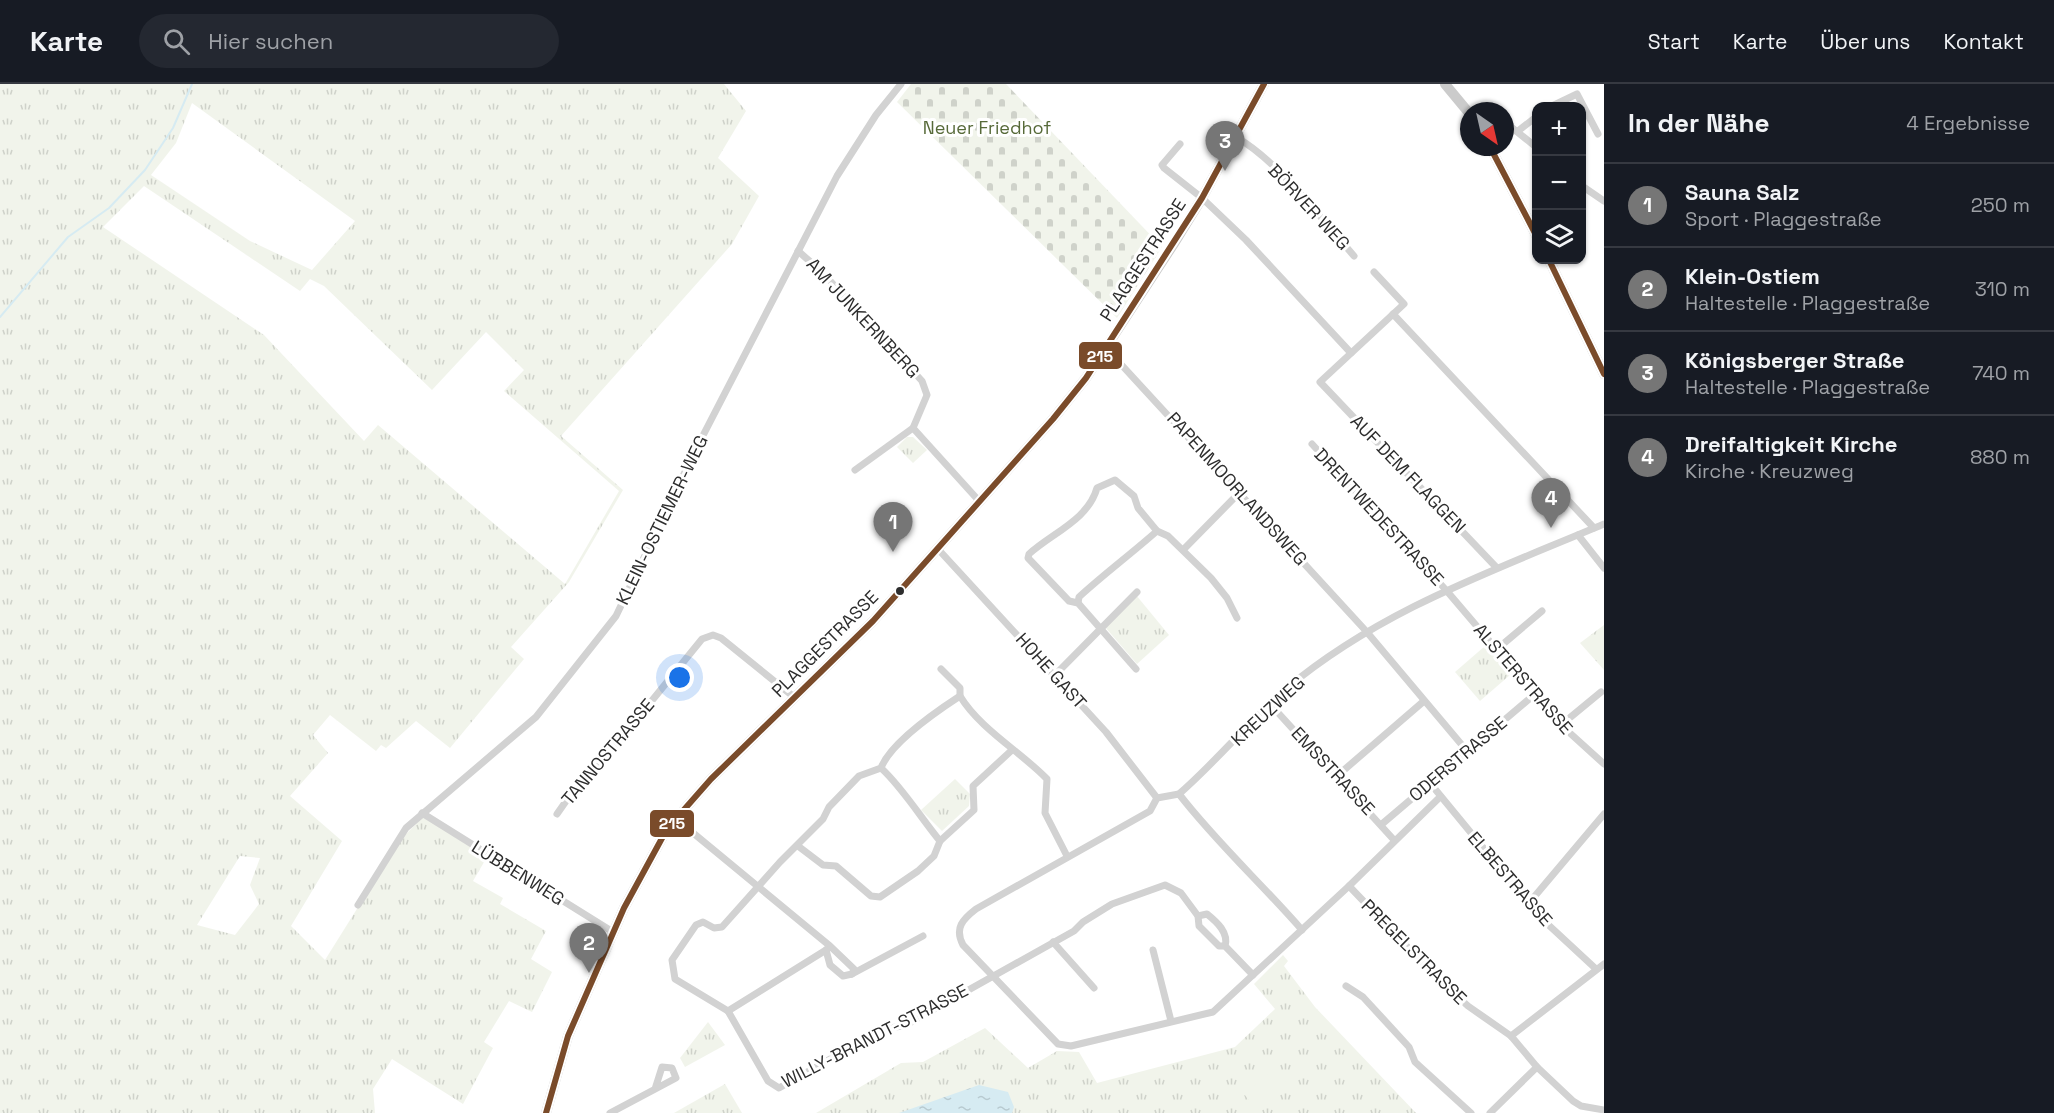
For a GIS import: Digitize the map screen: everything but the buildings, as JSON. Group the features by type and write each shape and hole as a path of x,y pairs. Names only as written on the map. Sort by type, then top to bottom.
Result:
{"street":[{"name":"KLEIN-OSTIEMER-WEG","path":"358,905 406,828 536,717 616,616 695,452 798,251 850,155 901,84"},
{"name":"PLAGGESTRASSE","path":"546,1113 568,1036 613,932 641,872 675,818 794,697 870,624 1053,419 1106,348 1202,198 1264,84"},
{"path":"1445,84 1460,102"},
{"path":"1560,102 1577,94 1581,102"},
{"path":"1586,111 1598,134"},
{"path":"1518,131 1532,120"},
{"path":"1514,128 1532,143"},
{"name":"BÖRVER WEG","path":"1236,137 1267,161 1315,210 1354,256"},
{"name":"PLAGGESTRASSE","path":"1180,144 1162,165 1183,185 1202,198"},
{"path":"1495,156 1532,227"},
{"path":"1586,189 1604,201"},
{"path":"1202,198 1246,240 1351,353 1404,304 1374,272"},
{"name":"AM JUNKERNBERG","path":"798,251 822,272 927,388 927,395 913,428"},
{"path":"1551,264 1604,374"},
{"path":"1393,314 1594,528"},
{"name":"PAPENMOORLANDSWEG","path":"1106,348 1366,631 1467,751"},
{"name":"AUF DEM FLAGGEN","path":"1351,353 1320,382 1496,567"},
{"path":"855,470 913,428 980,502"},
{"name":"DRENTWEDESTRASSE","path":"1312,444 1446,590"},
{"path":"1078,603 1069,601 1030,562 1029,554 1085,511 1093,503 1097,488 1115,480 1134,496 1138,508 1157,531 1168,536 1184,549 1227,598 1237,618"},
{"path":"1184,549 1239,493"},
{"name":"KREUZWEG","path":"1179,794 1286,690 1366,631 1496,567 1604,524"},
{"path":"1136,669 1099,630 1078,603 1078,597 1157,531"},
{"path":"1578,535 1604,568"},
{"name":"HOHE GAST","path":"938,549 1106,732 1156,798"},
{"name":"ALSTERSTRASSE","path":"1446,590 1561,725 1604,764"},
{"path":"1055,675 1137,592"},
{"path":"1496,650 1542,611"},
{"name":"TANNOSTRASSE","path":"556,814 578,784 589,778 702,639 713,635 721,638 794,697"},
{"path":"941,669 960,688 960,696 1012,750 1024,755 1047,779 1045,813 1067,856 1150,811 1156,798 1179,794 1199,820 1265,887 1302,930"},
{"path":"1561,725 1601,692"},
{"name":"ODERSTRASSE","path":"1382,824 1535,694"},
{"path":"828,948 728,1011 678,982 672,960 699,922 714,928 723,927 758,886 823,819 829,807 859,776 881,768 885,759 917,727 960,696"},
{"path":"1337,776 1424,701"},
{"name":"EMSSTRASSE","path":"1271,705 1382,824 1394,840"},
{"path":"798,846 823,865 836,866 871,896 880,897 918,871 934,855 940,841 974,810 973,786 1012,750"},
{"path":"881,768 898,785 912,807 940,841"},
{"name":"ELBESTRASSE","path":"1430,783 1541,918 1596,969"},
{"name":"ODERSTRASSE","path":"1067,856 976,909 964,919 958,930 963,945 1058,1044 1071,1046 1213,1012 1349,886 1440,797"},
{"name":"LÜBBENWEG","path":"422,813 613,932"},
{"path":"1528,903 1580,845 1604,814"},
{"path":"675,818 854,969 852,974"},
{"name":"WILLY-BRANDT-STRASSE","path":"728,1011 768,1081 779,1088 860,1042 886,1029 906,1024 1053,942 1112,904 1165,885 1181,893 1198,916 1199,926 1219,946 1226,946"},
{"name":"PREGELSTRASSE","path":"1349,886 1437,978 1468,1006 1511,1036 1537,1068 1573,1101 1581,1106 1604,1110"},
{"path":"1198,916 1207,914 1211,917 1225,933 1226,946 1253,975"},
{"path":"828,948 827,958 835,970 843,976 852,974 923,936"},
{"path":"1053,942 1094,988"},
{"path":"1153,950 1171,1021"},
{"path":"1511,1036 1604,964"},
{"path":"1346,986 1363,997 1409,1047 1415,1062 1471,1113"},
{"path":"1490,1113 1537,1068"},
{"path":"610,1113 655,1089"}],"green space":[{"path":"0,84 724,84 746,111 718,158 759,196 732,244 561,436 623,490 569,582 511,647 524,659 450,748 416,721 386,748 381,745 376,751 330,715 313,735 328,753 290,796 342,841 291,926 325,960 400,840 423,817 487,857 473,881 503,898 500,904 546,931 531,959 552,972 532,1012 509,1001 484,1042 493,1048 463,1104 392,1059 373,1089 375,1113 0,1113","holes":["192,103 355,221 312,270 250,241 151,175 176,143","144,186 300,291 310,279 324,286 432,390 486,332 524,370 504,391 619,491 565,584 378,425 364,441 264,335 103,227","240,856 260,858 250,885 259,904 235,935 197,925"]},
{"name":"Neuer Friedhof","path":"911,84 1006,84 1162,247 1117,318 897,102"},
{"path":"907,437 913,437 927,450 913,463 897,447"},
{"path":"1136,595 1169,635 1137,664 1105,627"},
{"path":"1604,625 1604,670 1580,643"},
{"path":"1485,646 1510,675 1480,701 1455,672"},
{"path":"955,779 970,794 969,806 942,831 921,810"},
{"path":"1283,955 1288,961 1284,966 1315,1007 1416,1113 816,1113 901,1063 923,1062 985,1028 1028,1068 1057,1051 1079,1052 1097,1083 1235,1047 1275,1009 1254,984"},
{"path":"708,1022 725,1045 685,1067 680,1058"},
{"path":"1274,1069 1286,1082 1255,1107 1244,1094"},
{"path":"725,1084 742,1113 674,1113"}],"water":[{"path":"979,1085 1008,1092 1014,1107 1012,1113 899,1113"}],"waterway":[{"path":"0,317 68,237 109,208 145,170 173,128 192,84"}],"transit line":[{"name":"215","path":"546,1113 568,1036 624,908 667,829 711,779 873,621 1053,419 1086,378 1202,198 1264,84"},
{"name":"215","path":"1495,156 1532,227"},
{"name":"215","path":"1551,264 1604,374"}],"place":[{"name":"Königsberger Straße","path":"1225,171"},
{"name":"Dreifaltigkeit Kirche","path":"1551,528"},
{"name":"Sauna Salz","path":"893,552"},
{"name":"Klein-Ostiem","path":"589,973"}]}
